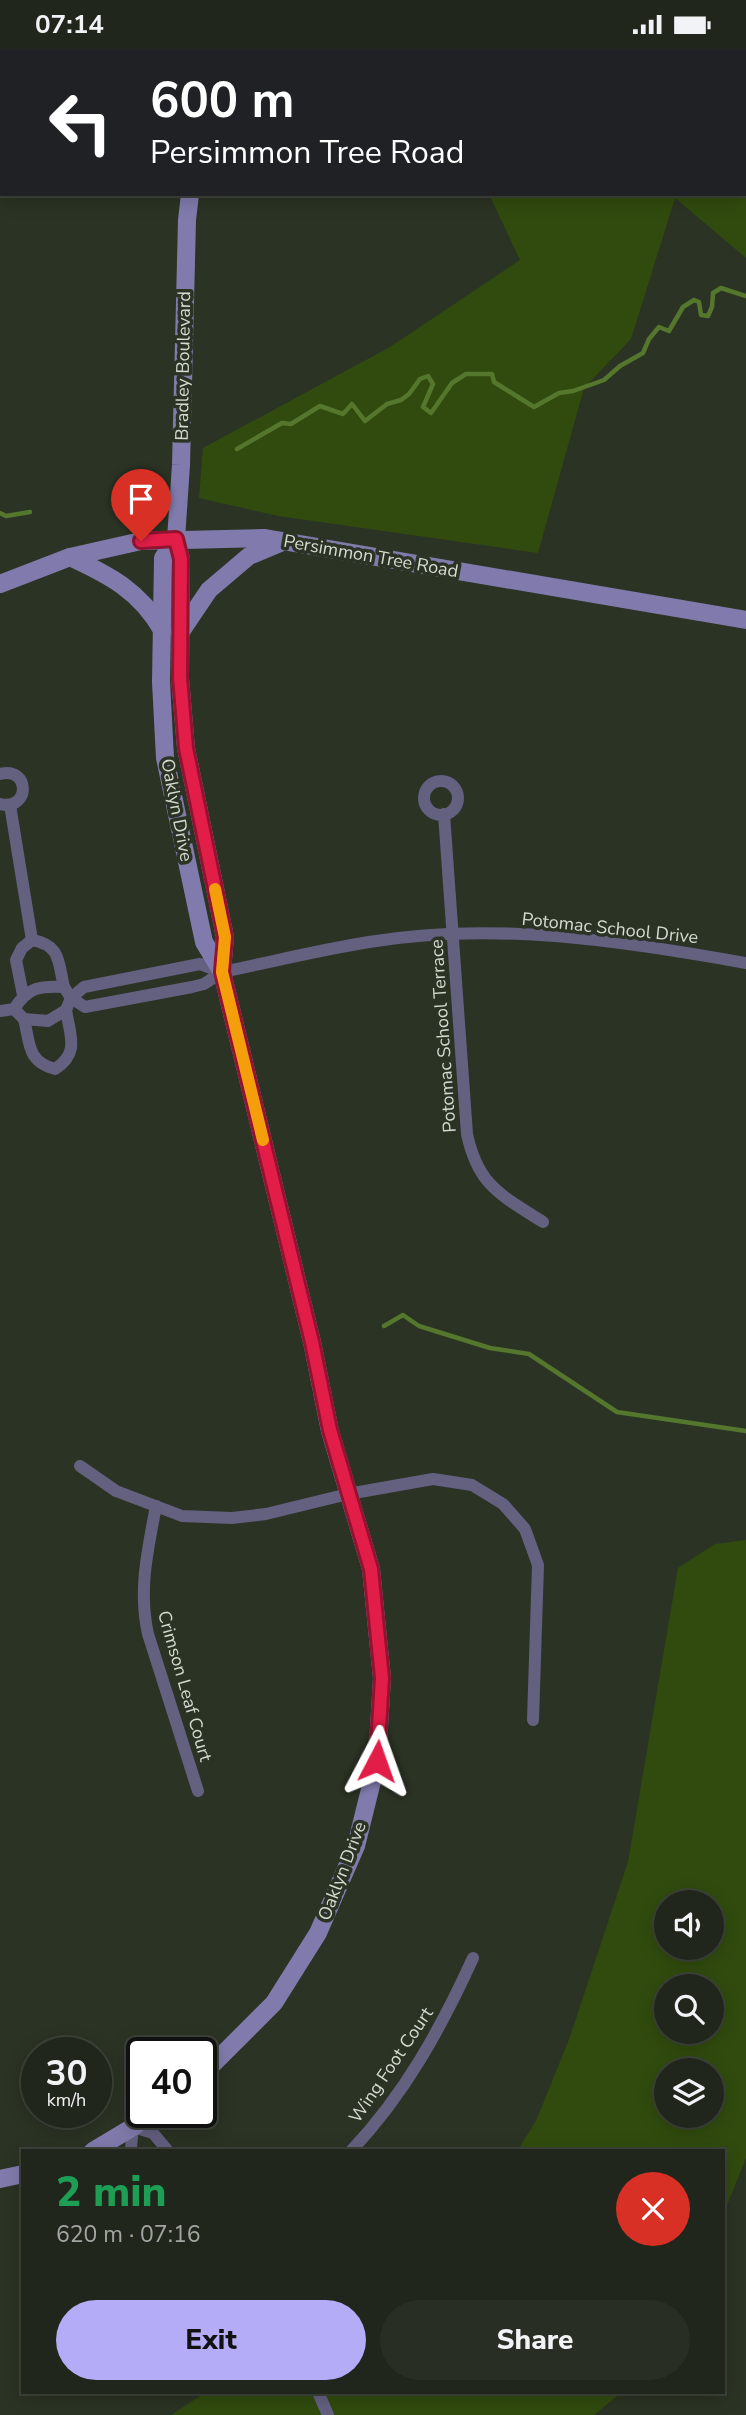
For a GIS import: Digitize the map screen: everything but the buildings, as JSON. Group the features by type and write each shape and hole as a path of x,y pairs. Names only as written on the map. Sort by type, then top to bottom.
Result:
{"street":[{"name":"Bradley Boulevard","path":"176,539 190,196"},
{"name":"Persimmon Tree Road","path":"0,584 70,557 141,541 265,538 746,620"},
{"name":"Oaklyn Drive","path":"176,539 163,558 171,632 180,678 186,748 225,937 222,972 312,1342 330,1430 371,1569 382,1678 377,1761 356,1846 318,1933 274,2003 217,2059"},
{"path":"70,557 113,578 171,632 209,590 248,557 285,541"},
{"path":"0,774 15,774 22,783 23,794 20,799 5,804 32,940"},
{"name":"Potomac School Terrace","path":"444,814 467,1133 472,1156 493,1190 543,1222"},
{"name":"Potomac School Drive","path":"222,972 370,941 453,934 551,936 654,946 746,963"},
{"path":"14,1009 24,1019 33,1056 42,1066 55,1069 67,1061 73,1049 67,998 55,951 47,943 32,940 22,948 16,960 23,995"},
{"path":"24,1019 48,1021 67,998 83,987 200,964 222,972"},
{"path":"0,1011 14,1009 23,995 41,986 85,1007 204,984 222,972"},
{"path":"80,1466 117,1491 182,1515 232,1518 266,1514 348,1494 433,1479 472,1485 503,1504 525,1529 538,1565 533,1720"},
{"name":"Crimson Leaf Court","path":"156,1506 144,1574 144,1614 198,1791"},
{"name":"Wing Foot Court","path":"353,2149 377,2123 422,2058 447,2016 473,1958"},
{"path":"96,2149 131,2128"},
{"path":"132,2149 133,2128"},
{"path":"136,2128 153,2133 166,2149"},
{"path":"0,2179 21,2174"},
{"path":"319,2394 328,2415"}],"green space":[{"path":"490,196 746,196 746,258 675,198 631,339 584,388 538,553 278,516 199,498 203,448 390,347 520,260"},
{"path":"746,1540 746,2158 725,2210 725,2149 518,2149 536,2121 570,2037 628,1862 678,1568 715,1544"},
{"path":"203,2394 620,2394 594,2415 171,2415"}],"waterway":[{"path":"237,449 282,423 291,424 320,406 343,414 352,404 365,421 387,404 401,400 420,379 428,376 433,384 423,407 431,413 452,383 466,374 492,374 494,382 534,407 559,393 604,380 620,366 643,353 649,339 659,327 669,331 683,307 694,300 699,302 701,315 708,316 713,293 721,288 746,296"},
{"path":"0,513 6,516 30,512"},
{"path":"384,1326 403,1315 419,1326 490,1348 529,1354 617,1412 746,1431"}],"slow traffic":[{"path":"215,889 225,937 222,972 263,1140"}],"route":[{"path":"141,541 176,539 181,559 180,678 186,748 225,937 222,972 312,1342 330,1430 371,1569 382,1678 377,1761"}]}
